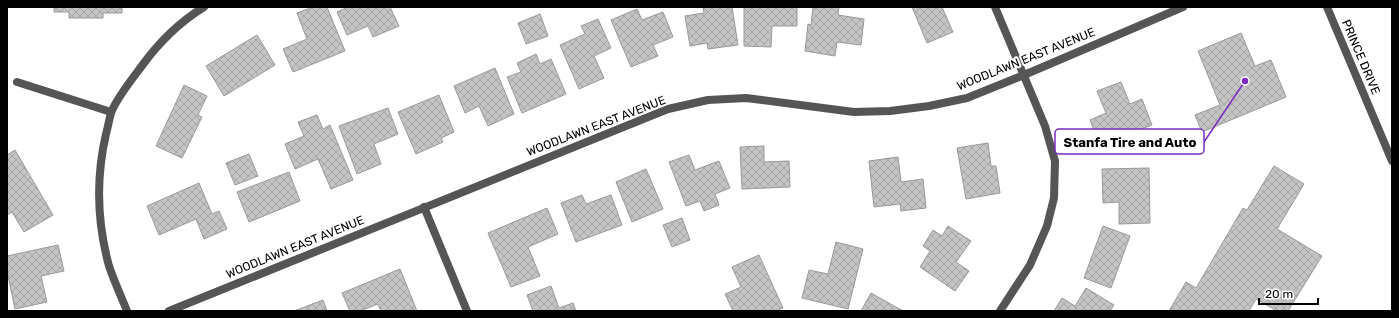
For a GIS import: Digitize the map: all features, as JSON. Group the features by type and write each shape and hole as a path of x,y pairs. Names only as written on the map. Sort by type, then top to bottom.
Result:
{"street":[{"path":"127,311 109,267 102,237 99,208 100,170 111,112 129,83 148,57 168,34 192,14 204,7"},
{"path":"995,7 1045,126 1055,161 1054,198 1047,226 1030,265 1000,311"},
{"name":"WOODLAWN EAST AVENUE","path":"169,311 668,110 708,100 746,98 854,112 890,111 929,106 967,98 1183,7"},
{"name":"PRINCE DRIVE","path":"1327,7 1392,161"},
{"path":"17,82 111,112"},
{"path":"424,207 466,311"}],"building":[{"path":"54,7 122,7 122,13 103,13 103,18 69,18 69,12 54,12"},
{"path":"313,7 327,7 345,51 293,72 283,49 307,39 297,13"},
{"path":"348,7 390,7 399,26 373,37 368,26 347,35 337,12"},
{"path":"703,7 732,7 738,45 708,49 707,43 690,46 685,16 704,13"},
{"path":"744,7 797,7 797,26 772,26 771,47 744,46"},
{"path":"813,7 839,7 838,15 864,19 861,45 837,42 835,56 805,51 808,24 811,25"},
{"path":"912,7 942,7 953,32 927,43"},
{"path":"637,9 642,20 663,12 673,37 653,45 658,56 631,67 611,20"},
{"path":"540,14 548,36 526,44 518,23"},
{"path":"598,19 611,48 594,56 604,78 579,89 560,45 585,34 581,26"},
{"path":"1241,33 1255,66 1271,60 1286,97 1202,132 1195,115 1220,105 1198,51"},
{"path":"257,35 275,65 224,96 206,66"},
{"path":"536,54 540,64 551,59 566,94 522,113 507,77 521,72 517,63"},
{"path":"495,68 514,114 488,126 479,106 465,113 454,86"},
{"path":"1121,82 1130,104 1142,99 1152,125 1100,145 1090,120 1106,113 1097,91"},
{"path":"184,85 207,96 198,115 202,117 182,158 156,146"},
{"path":"439,95 454,132 441,138 443,142 416,154 398,112"},
{"path":"388,108 398,134 374,144 381,164 357,174 339,126"},
{"path":"317,115 323,129 330,125 353,180 331,189 318,159 295,169 285,144 304,136 298,122"},
{"path":"988,143 991,166 996,166 1000,193 966,199 957,148"},
{"path":"764,146 764,162 789,161 790,187 742,189 740,147"},
{"path":"15,150 53,215 24,232 12,212 7,215 7,155"},
{"path":"249,154 258,176 235,185 226,163"},
{"path":"689,155 695,170 719,161 730,188 715,194 719,205 704,211 700,201 686,206 669,162"},
{"path":"898,157 901,182 923,179 926,208 901,211 900,204 874,207 869,161"},
{"path":"1274,166 1304,184 1277,229 1322,256 1288,311 1277,311 1256,299 1249,311 1169,311 1186,282 1196,288 1243,208 1247,210"},
{"path":"1149,168 1150,223 1119,224 1119,202 1103,203 1102,169"},
{"path":"646,169 663,209 632,222 616,182"},
{"path":"289,172 300,201 249,222 237,192"},
{"path":"199,183 212,214 219,211 227,229 204,239 196,219 159,235 147,206"},
{"path":"582,195 586,204 611,195 622,225 576,242 561,203"},
{"path":"547,208 558,234 528,247 540,276 511,287 488,233"},
{"path":"682,218 690,240 672,247 663,225"},
{"path":"948,226 971,241 956,262 969,271 955,291 920,267 930,251 923,246 933,230 942,236"},
{"path":"1103,226 1130,236 1111,288 1084,278"},
{"path":"836,242 863,249 848,309 802,298 809,270 828,274"},
{"path":"58,245 64,271 41,276 47,302 15,309 7,271 7,256"},
{"path":"759,255 783,308 775,311 733,311 725,294 741,287 732,267"},
{"path":"400,269 417,311 381,311 378,304 360,311 350,311 342,293"},
{"path":"551,286 559,308 573,303 576,311 533,311 527,295"},
{"path":"1086,288 1114,305 1110,311 1054,311 1062,298 1075,306"},
{"path":"871,293 903,311 861,311"},
{"path":"323,300 327,311 294,311"}],"place":[{"name":"Stanfa Tire and Auto","path":"1245,81"}]}
